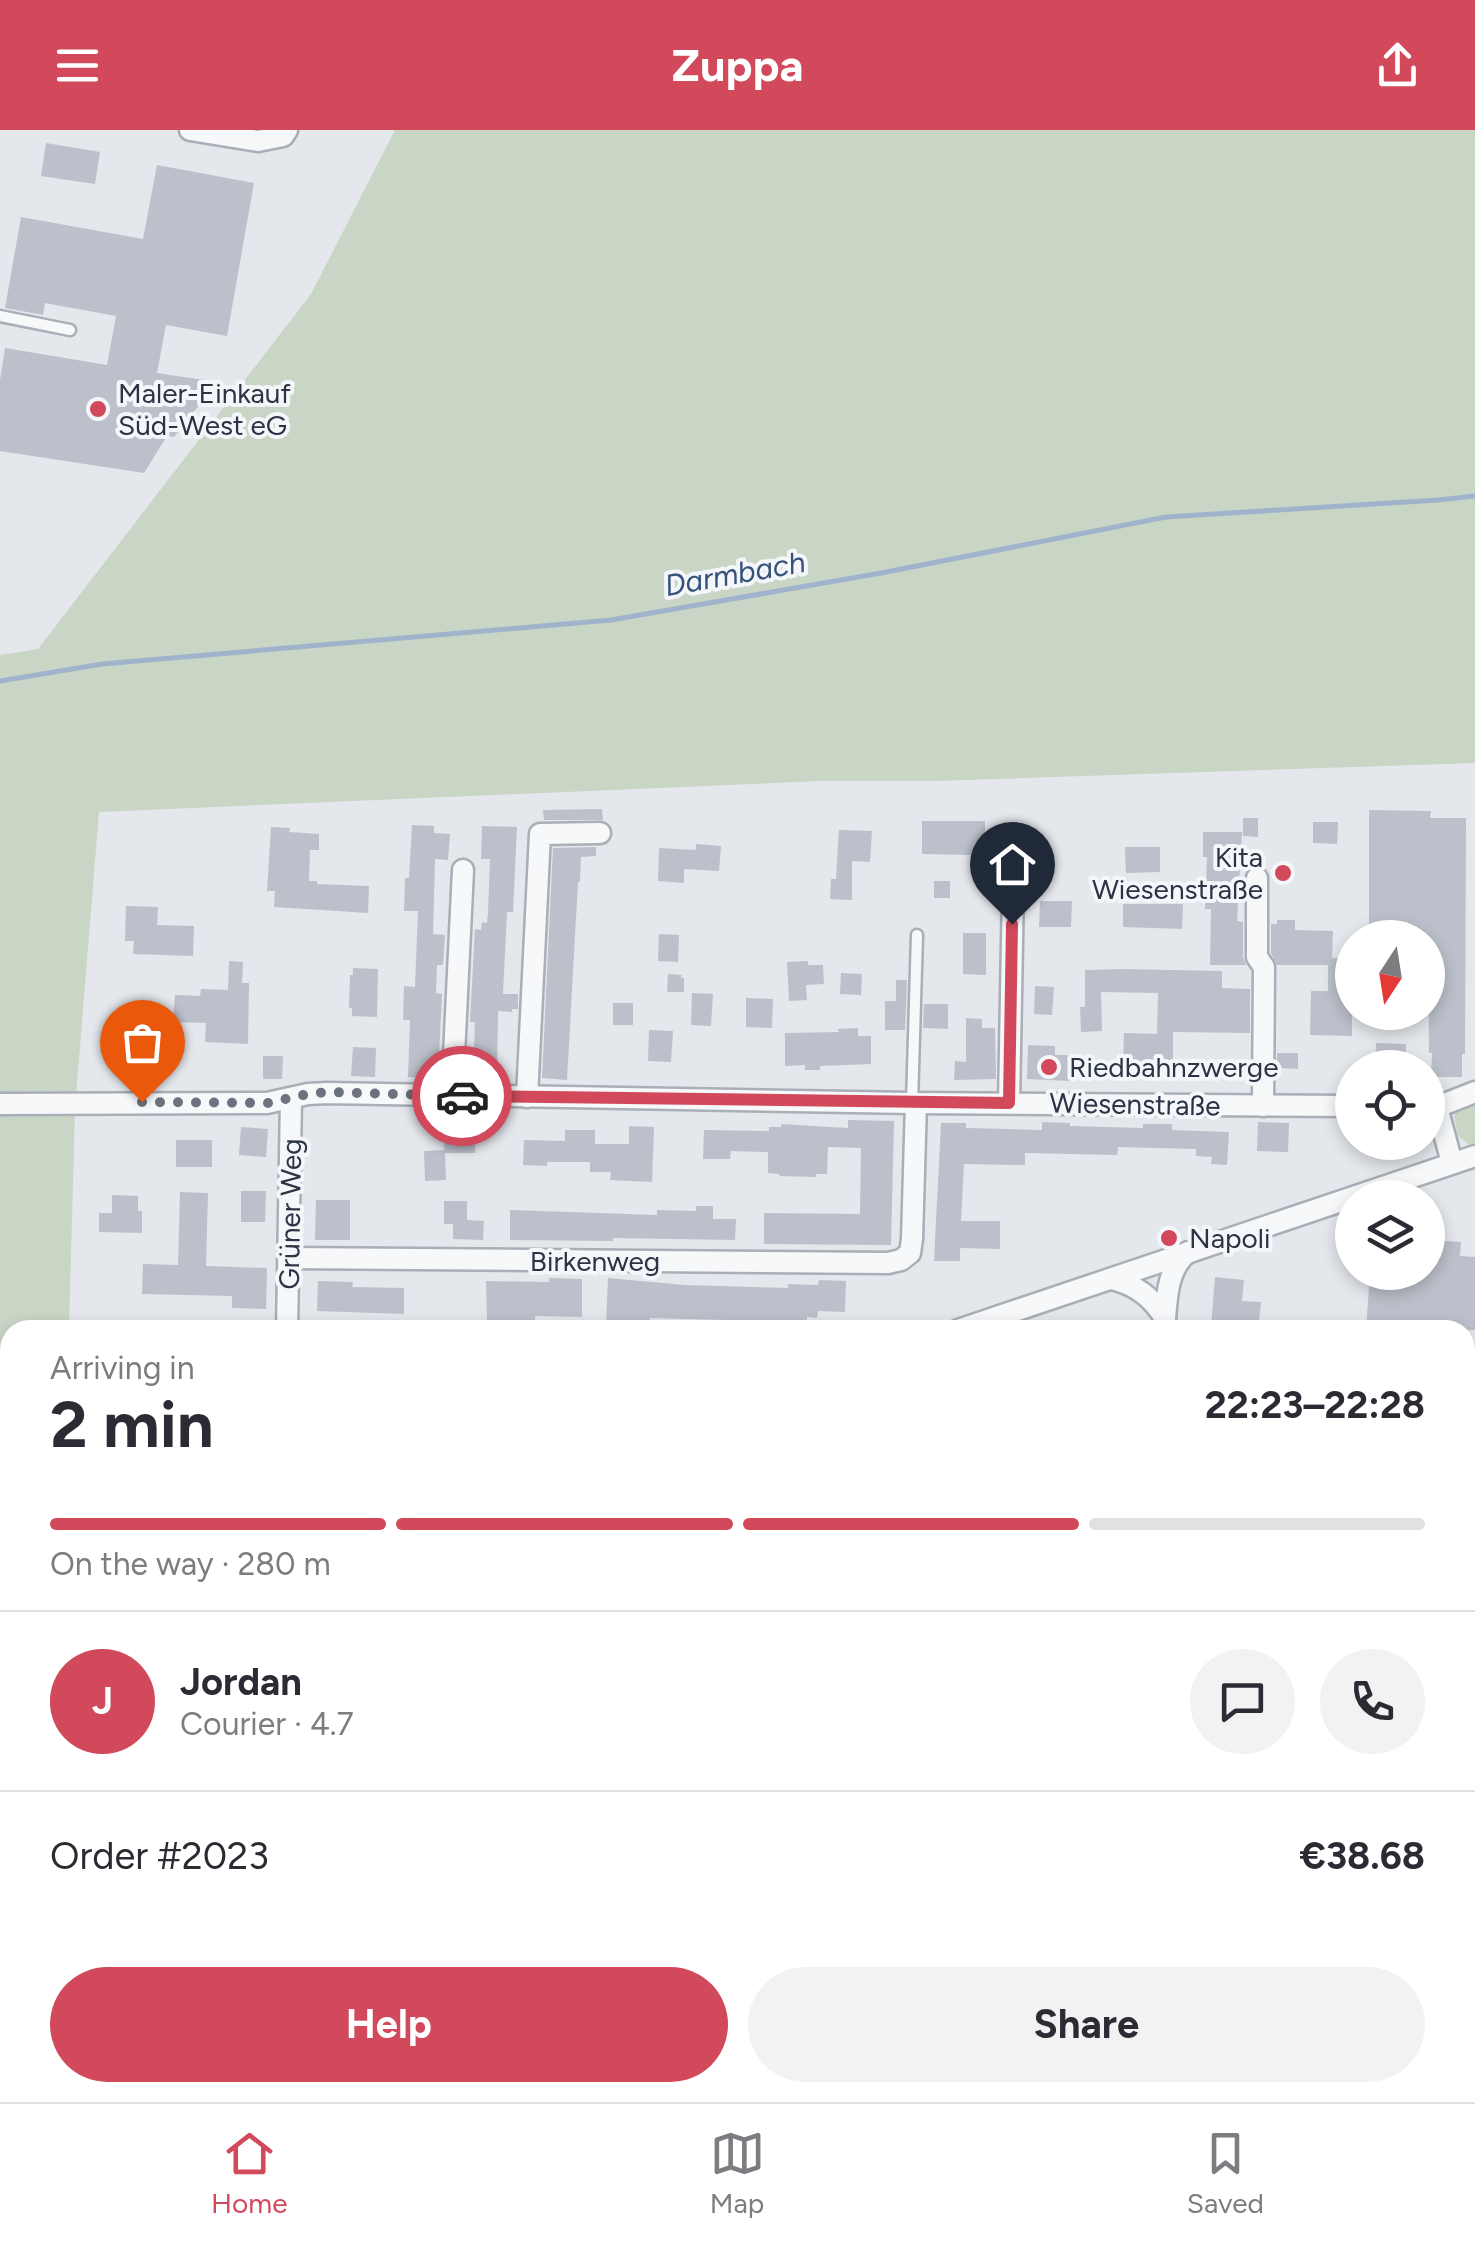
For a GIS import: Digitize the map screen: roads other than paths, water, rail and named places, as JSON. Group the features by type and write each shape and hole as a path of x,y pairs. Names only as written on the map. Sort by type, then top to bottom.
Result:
{"street":[{"path":"190,130 258,141 285,133"},
{"path":"527,1098 540,834 600,833"},
{"path":"452,1096 463,870"},
{"path":"1257,878 1257,957 1264,966 1263,1106"},
{"path":"1009,1103 1013,888"},
{"name":"Wiesenstraße","path":"0,1104 268,1103 327,1092 527,1098 1335,1106"},
{"path":"1445,1102 1475,1092"},
{"name":"Grüner Weg","path":"287,1320 291,1098"},
{"name":"Birkenweg","path":"289,1258 888,1263 901,1260 910,1253 912,1239 914,1103"},
{"path":"1445,1143 1452,1163"},
{"path":"988,1320 1475,1156"},
{"path":"1165,1320 1170,1280 1177,1263 1190,1251"},
{"path":"1112,1279 1136,1287 1148,1296 1163,1320"}],"lane":[{"path":"0,316 70,330"},
{"path":"914,1103 917,934"}],"waterway":[{"name":"Darmbach","path":"0,681 102,664 611,620 881,573 1166,517 1475,496"}],"place":[{"name":"Maler-Einkauf Süd-West eG","path":"98,409"},
{"name":"Kita Wiesenstraße","path":"1283,873"},
{"name":"Riedbahnzwerge","path":"1049,1067"},
{"name":"Napoli","path":"1169,1238"}]}
